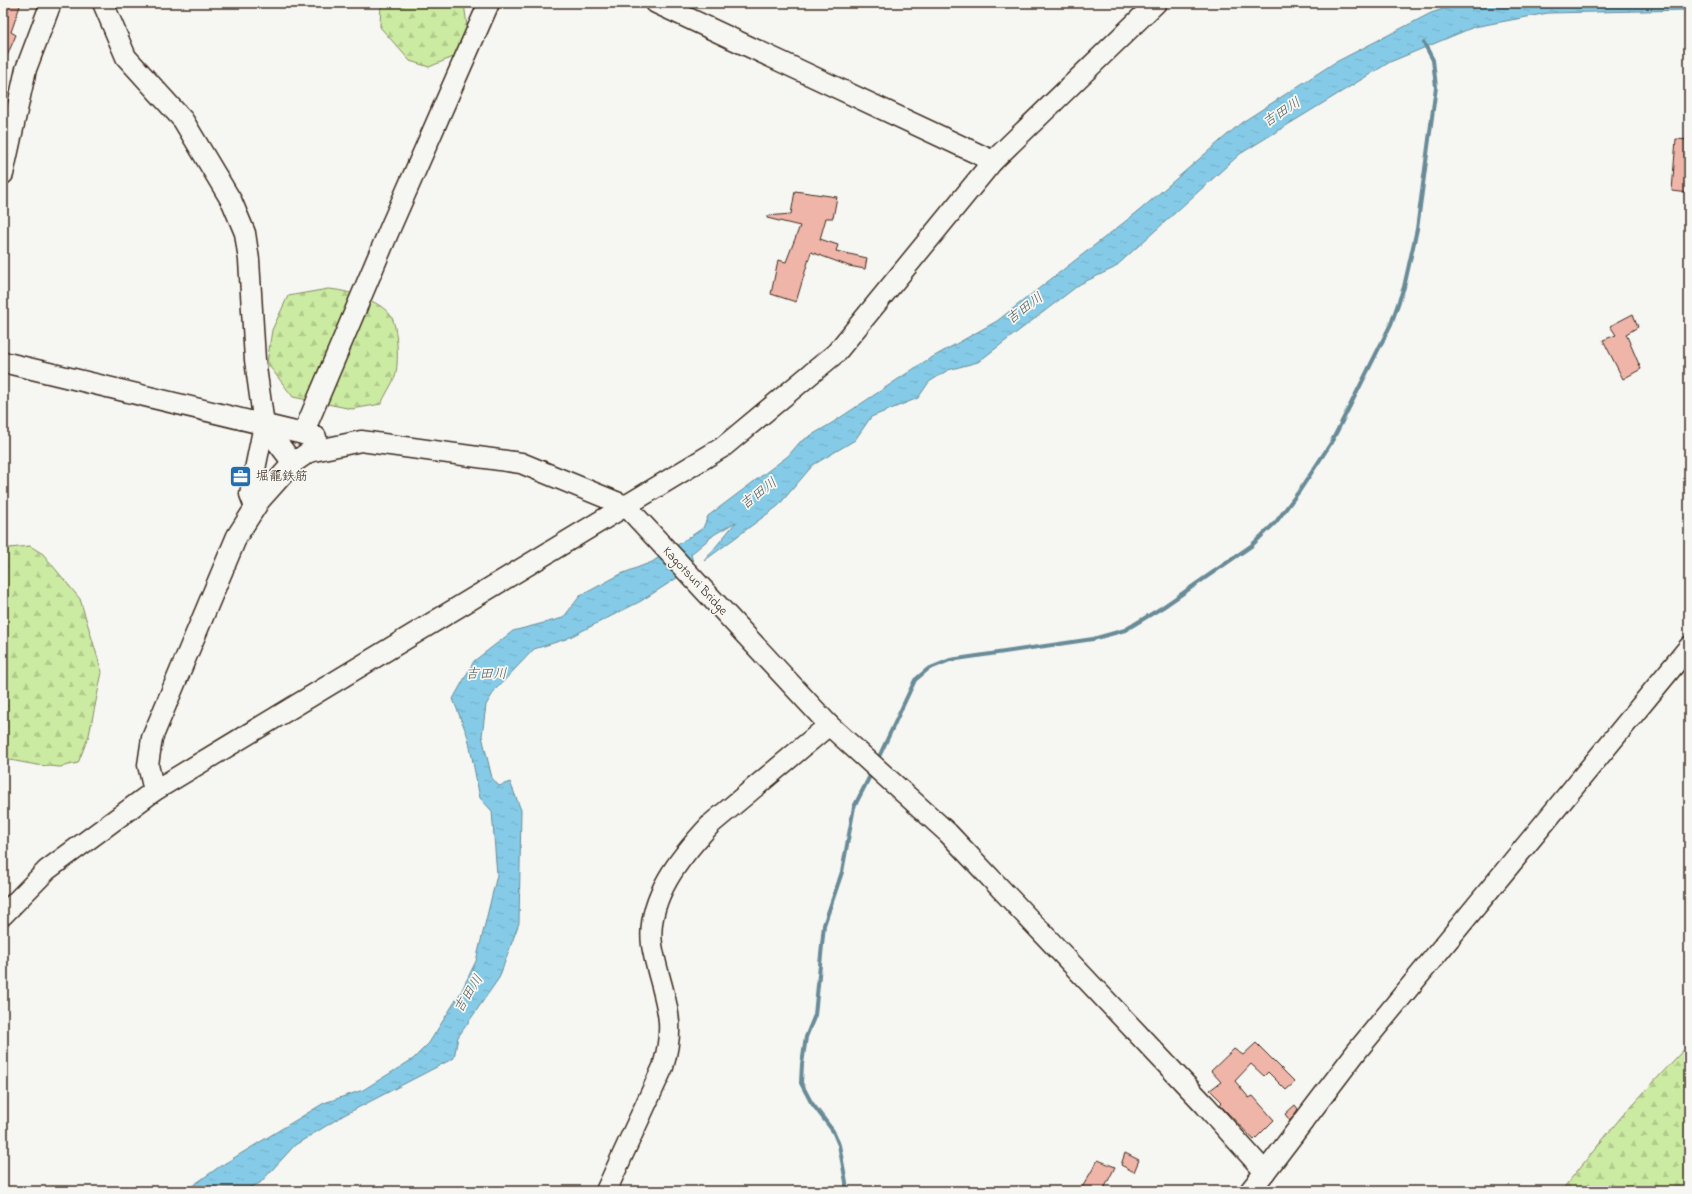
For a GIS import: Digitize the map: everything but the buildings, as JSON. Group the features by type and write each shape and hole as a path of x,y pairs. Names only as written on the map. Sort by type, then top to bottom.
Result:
{"street":[{"path":"3,174 26,69 50,3"},
{"path":"103,3 126,57 183,120 232,202 245,232 249,260 255,360 264,425 250,494 255,507"},
{"path":"303,434 391,226 490,3"},
{"path":"656,3 993,161"},
{"path":"3,915 47,870 154,791 723,447 836,353 993,161 1156,3"},
{"path":"3,362 348,444"},
{"path":"264,425 293,463"},
{"path":"154,791 148,765 152,738 237,536 255,507 293,463 309,452 361,441 521,463 626,506"},
{"name":"Kagotsuri Bridge","path":"626,506 829,725 954,839 1200,1099 1265,1172"},
{"path":"1250,1191 1357,1051 1689,648"},
{"path":"606,1191 663,1067 666,1053 669,1021 652,946 651,935 654,912 668,878 694,842 711,824 829,725"}],"green space":[{"path":"381,3 464,3 467,26 458,55 429,67 410,61 380,27"},
{"path":"328,289 344,291 362,297 379,305 391,316 396,337 396,371 395,377 381,404 352,409 293,397 267,363 272,330 288,296"},
{"path":"30,546 43,554 80,599 102,672 89,735 78,763 60,767 37,765 10,760 3,755 3,553 9,548"},
{"path":"1689,1044 1689,1191 1561,1191 1622,1116"}],"water":[{"name":"吉田川","path":"1461,3 1689,3 1689,10 1548,13 1474,27 1390,62 1240,154 1114,268 1080,284 978,362 948,370 929,382 918,398 871,417 855,440 813,465 778,506 704,561 736,522 715,534 691,554 694,567 641,601 566,639 534,649 495,690 486,705 482,736 492,778 499,786 510,782 521,810 519,923 499,978 458,1037 454,1058 344,1115 295,1145 260,1183 243,1191 185,1191 219,1167 324,1103 363,1090 413,1059 429,1043 461,992 476,961 497,875 492,811 480,798 468,737 453,699 474,661 513,631 563,618 580,596 621,574 652,562 703,528 708,516 788,456 800,442 832,423 924,362 997,321 1140,210 1241,123 1334,63 1431,13"}],"waterway":[{"path":"877,761 915,680 928,669 950,660 1093,639 1125,630 1163,607 1251,546 1276,522 1300,490 1331,443 1391,324 1404,287 1417,229 1436,87 1433,60 1424,43"},
{"path":"846,1191 846,1182 839,1145 833,1131 811,1102 801,1083 802,1064 806,1037 815,1015 824,925 842,872 854,807 872,772"}],"place":[{"name":"堀籠鉄筋","path":"240,476"}]}
